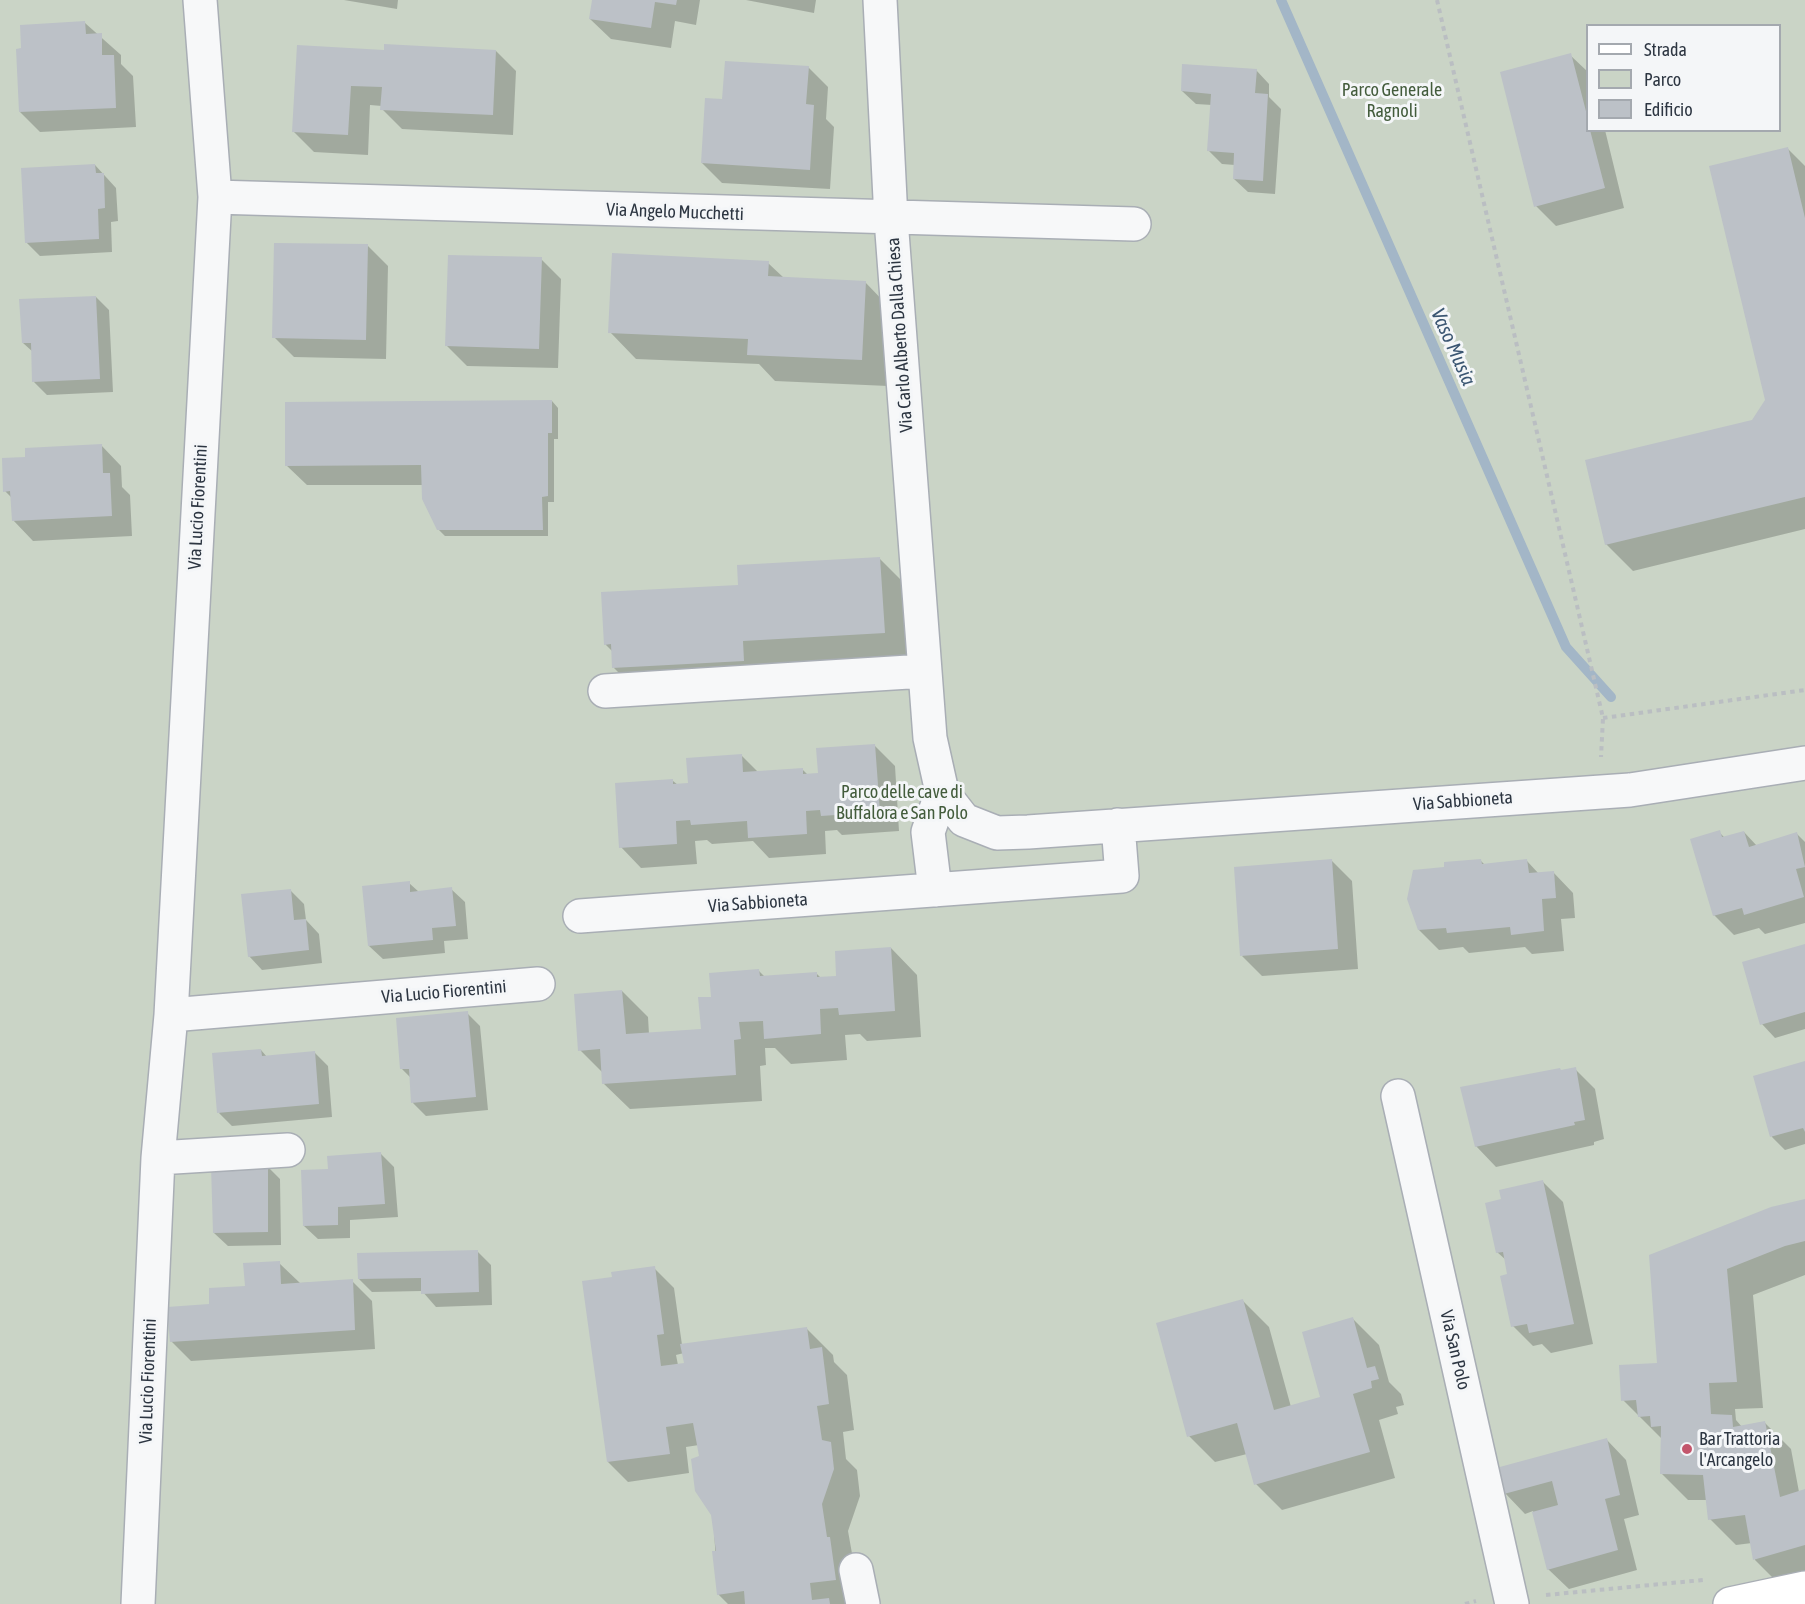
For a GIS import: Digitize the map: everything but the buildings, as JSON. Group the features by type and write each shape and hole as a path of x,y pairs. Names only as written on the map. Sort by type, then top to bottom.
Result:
{"main road":[{"path":"1721,1592 1805,1588"}],"street":[{"name":"Via Lucio Fiorentini","path":"138,1604 158,1158 171,1015 215,197 200,0"},
{"name":"Via Carlo Alberto Dalla Chiesa","path":"880,0 891,219 930,738 942,792 964,820 997,833"},
{"name":"Via Angelo Mucchetti","path":"215,197 891,219 1134,224"},
{"path":"605,691 925,670"},
{"name":"Via Sabbioneta","path":"997,833 1613,791 1805,763"},
{"path":"935,890 928,832 942,792"},
{"name":"Via Sabbioneta","path":"580,916 1122,876 1118,825"},
{"name":"Via Lucio Fiorentini","path":"171,1015 538,984"},
{"name":"Via San Polo","path":"1398,1096 1512,1601"},
{"path":"158,1158 288,1150"},
{"path":"856,1570 863,1604"}],"path":[{"path":"1437,0 1602,718 1601,764 1613,791"},
{"path":"1602,718 1805,690"},
{"path":"1465,1604 1490,1597 1512,1601 1721,1592"}],"green space":[{"name":"Parco delle cave di Buffalora e San Polo","path":"0,0 1805,0 1805,1604 0,1604"}],"waterway":[{"name":"Vaso Musia","path":"1281,0 1566,647 1611,697"}],"place":[{"name":"Bar Trattoria l'Arcangelo","path":"1687,1449"}],"park label":[{"name":"Parco Generale Ragnoli","path":"1392,100"}]}
